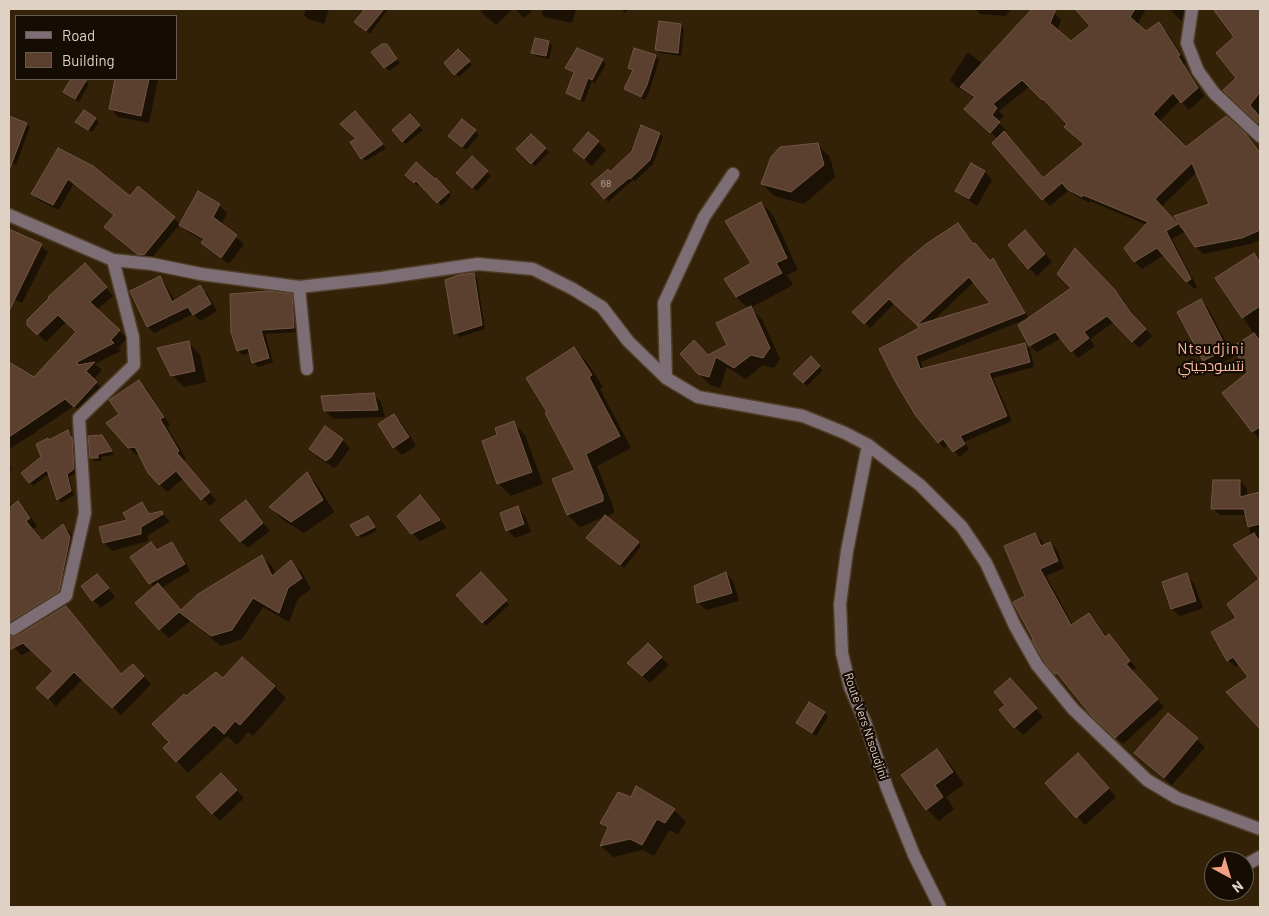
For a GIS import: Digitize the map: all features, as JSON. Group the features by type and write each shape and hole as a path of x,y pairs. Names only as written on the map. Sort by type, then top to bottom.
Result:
{"street":[{"path":"1192,9 1187,43 1198,71 1214,93 1260,136"},
{"path":"666,378 664,303 704,217 733,174"},
{"path":"9,215 113,260 152,264 201,274 299,287 381,278 478,264 533,269 573,288 602,307 628,341 666,378 698,397 803,416 845,433 868,446 920,485 962,526 986,564 1015,626 1037,665 1073,709 1147,780 1177,798 1260,829"},
{"path":"13,629 66,596 85,513 79,418 134,365 133,337 113,260"},
{"path":"299,287 307,369"},
{"name":"Route Vers Ntsoudjini","path":"868,446 847,551 840,604 842,653 850,687 865,722 887,788 914,855 940,907"}],"building":[{"path":"365,9 384,9 366,31 354,22"},
{"path":"1032,9 1056,9 1050,23 1071,41 1090,26 1075,9 1135,9 1130,17 1146,31 1159,22 1198,88 1181,103 1173,93 1153,114 1186,147 1226,116 1245,133 1260,153 1260,230 1242,238 1195,247 1174,216 1209,204 1192,163 1155,199 1178,224 1166,231 1191,279 1186,282 1157,248 1134,262 1124,248 1148,222 1083,195 1082,197 1067,189 1062,183 1042,200 992,143 1004,131 1043,178 1084,144 1064,127 1067,124 1022,80 993,104 997,108 992,115 1000,122 990,133 964,109 975,97 960,87"},
{"path":"1213,9 1260,9 1260,92 1250,105 1260,117 1258,123 1223,90 1236,78 1216,53 1234,37"},
{"path":"659,21 681,24 678,53 655,50"},
{"path":"535,38 549,41 546,56 531,53"},
{"path":"382,44 387,44 397,59 384,68 371,52"},
{"path":"577,48 603,59 592,80 588,78 580,100 566,93 574,72 565,68"},
{"path":"634,48 656,55 647,85 641,97 624,89 633,70 628,68"},
{"path":"458,49 470,61 454,75 444,63"},
{"path":"70,80 86,80 75,99 63,92"},
{"path":"115,80 149,80 141,116 109,109"},
{"path":"84,110 96,118 88,130 75,122"},
{"path":"355,111 383,144 361,159 350,142 356,139 340,124"},
{"path":"410,114 420,125 402,142 392,130"},
{"path":"9,116 27,123 10,168 9,168"},
{"path":"462,119 476,130 462,147 448,136"},
{"path":"641,125 660,133 650,160 630,179 604,199 591,184 608,169 610,172 632,151"},
{"path":"588,132 599,141 584,159 573,150"},
{"path":"531,134 546,148 531,164 516,149"},
{"path":"818,143 824,165 791,192 761,184 771,157 780,147"},
{"path":"58,148 93,166 130,196 138,186 175,217 144,255 137,254 104,227 114,215 68,179 53,205 31,194"},
{"path":"472,156 488,171 472,188 456,173"},
{"path":"416,162 436,178 449,192 437,203 416,181 414,183 405,175"},
{"path":"971,163 985,171 969,199 955,191"},
{"path":"198,191 220,204 213,217 237,235 221,258 201,243 204,239 179,225"},
{"path":"761,202 787,258 776,263 782,273 736,297 724,279 751,263 725,221"},
{"path":"958,223 973,244 975,243 990,261 993,258 1025,313 916,356 920,369 1025,343 1030,362 989,373 1007,416 960,436 965,444 953,452 943,439 938,443 916,416 879,349 919,328 889,299 864,324 852,312 926,244","holes":["969,277 990,303 917,325"]},
{"path":"9,229 42,244 9,311"},
{"path":"1025,230 1045,254 1028,269 1008,245"},
{"path":"1075,248 1115,290 1131,313 1146,329 1132,342 1107,316 1084,332 1089,338 1071,352 1055,332 1029,346 1018,325 1071,288 1057,274"},
{"path":"1254,253 1260,263 1260,306 1242,318 1215,278"},
{"path":"85,263 107,287 90,302 120,330 111,340 114,343 77,362 78,365 95,362 86,371 97,382 74,407 65,399 9,437 9,362 34,377 76,332 58,315 37,335 27,325 27,320 48,297"},
{"path":"474,273 482,325 454,334 445,280 459,275"},
{"path":"160,276 172,302 200,285 211,304 193,315 188,307 147,327 130,291"},
{"path":"269,291 292,294 294,328 261,330 269,358 252,363 248,348 237,351 231,332 230,294"},
{"path":"1201,299 1227,349 1203,361 1177,312"},
{"path":"751,306 770,348 763,358 751,355 734,368 716,357 709,377 698,374 680,354 694,340 708,355 727,345 716,323"},
{"path":"1254,333 1260,341 1260,427 1252,432 1222,393 1248,372 1232,347"},
{"path":"189,341 195,371 171,376 157,348"},
{"path":"574,347 592,375 589,377 620,436 586,454 603,496 603,501 567,515 552,479 575,470 545,413 547,412 526,378"},
{"path":"811,356 820,366 803,383 793,374"},
{"path":"139,380 164,417 160,419 179,451 177,453 210,492 201,500 176,471 159,485 148,473 135,447 128,448 106,423 119,414 109,400"},
{"path":"374,393 378,410 324,411 321,396"},
{"path":"394,414 409,437 393,448 378,424"},
{"path":"514,421 532,472 497,484 482,441 497,435 495,428"},
{"path":"325,426 343,439 331,457 326,461 309,449"},
{"path":"68,430 70,437 72,437 74,469 67,474 71,491 57,500 47,470 29,483 21,473 41,457 36,444 48,438 49,440"},
{"path":"102,435 112,451 98,454 98,458 90,458 88,436"},
{"path":"307,472 323,500 291,522 269,507"},
{"path":"1213,480 1240,480 1240,497 1260,492 1260,524 1248,527 1244,509 1211,509"},
{"path":"420,495 440,520 411,534 397,516"},
{"path":"246,500 263,523 240,542 220,520"},
{"path":"18,501 30,518 26,521 42,541 63,524 70,537 59,591 9,622 9,508"},
{"path":"142,502 149,514 162,511 163,514 141,527 141,534 103,543 99,527 127,520 123,513"},
{"path":"518,506 524,524 506,531 500,513"},
{"path":"605,515 639,542 620,565 586,538"},
{"path":"368,516 375,527 357,536 350,525"},
{"path":"1035,533 1041,546 1050,542 1058,561 1040,569 1071,625 1089,613 1105,637 1109,634 1130,661 1126,664 1158,699 1115,738 1091,715 1057,673 1055,674 1047,665 1013,602 1025,596 1004,546"},
{"path":"1254,533 1260,542 1260,729 1226,692 1248,677 1233,657 1227,661 1211,632 1236,618 1227,604 1259,579 1233,545"},
{"path":"151,542 157,550 172,542 185,564 149,584 130,557"},
{"path":"262,555 272,576 291,560 302,578 288,588 279,613 253,598 232,630 211,636 179,612 159,630 135,603 158,583 181,610 198,594"},
{"path":"481,572 507,600 482,623 456,595"},
{"path":"726,572 732,593 697,603 694,586"},
{"path":"1187,573 1196,601 1171,609 1162,582"},
{"path":"97,574 109,588 92,601 81,586"},
{"path":"66,606 121,674 133,664 144,676 112,708 74,672 48,699 36,688 53,671 23,643 9,650 9,636 17,636"},
{"path":"648,643 662,657 642,676 627,663"},
{"path":"242,657 275,686 240,725 235,721 224,734 214,725 176,762 163,748 169,742 152,724 184,694 186,696 216,672 223,678"},
{"path":"1010,678 1037,708 1014,728 999,710 1005,705 994,692"},
{"path":"809,702 825,712 812,733 796,723"},
{"path":"1168,713 1198,738 1164,778 1134,753"},
{"path":"937,749 953,772 935,785 943,797 926,810 901,775"},
{"path":"1078,753 1109,788 1076,818 1045,783"},
{"path":"221,773 237,790 212,814 196,797"},
{"path":"636,786 675,809 665,823 657,819 642,845 630,839 600,846 608,827 600,823 618,792 631,797"}],"district":[{"name":"Ntsudjini نتسودجيني","path":"1211,358"}]}
